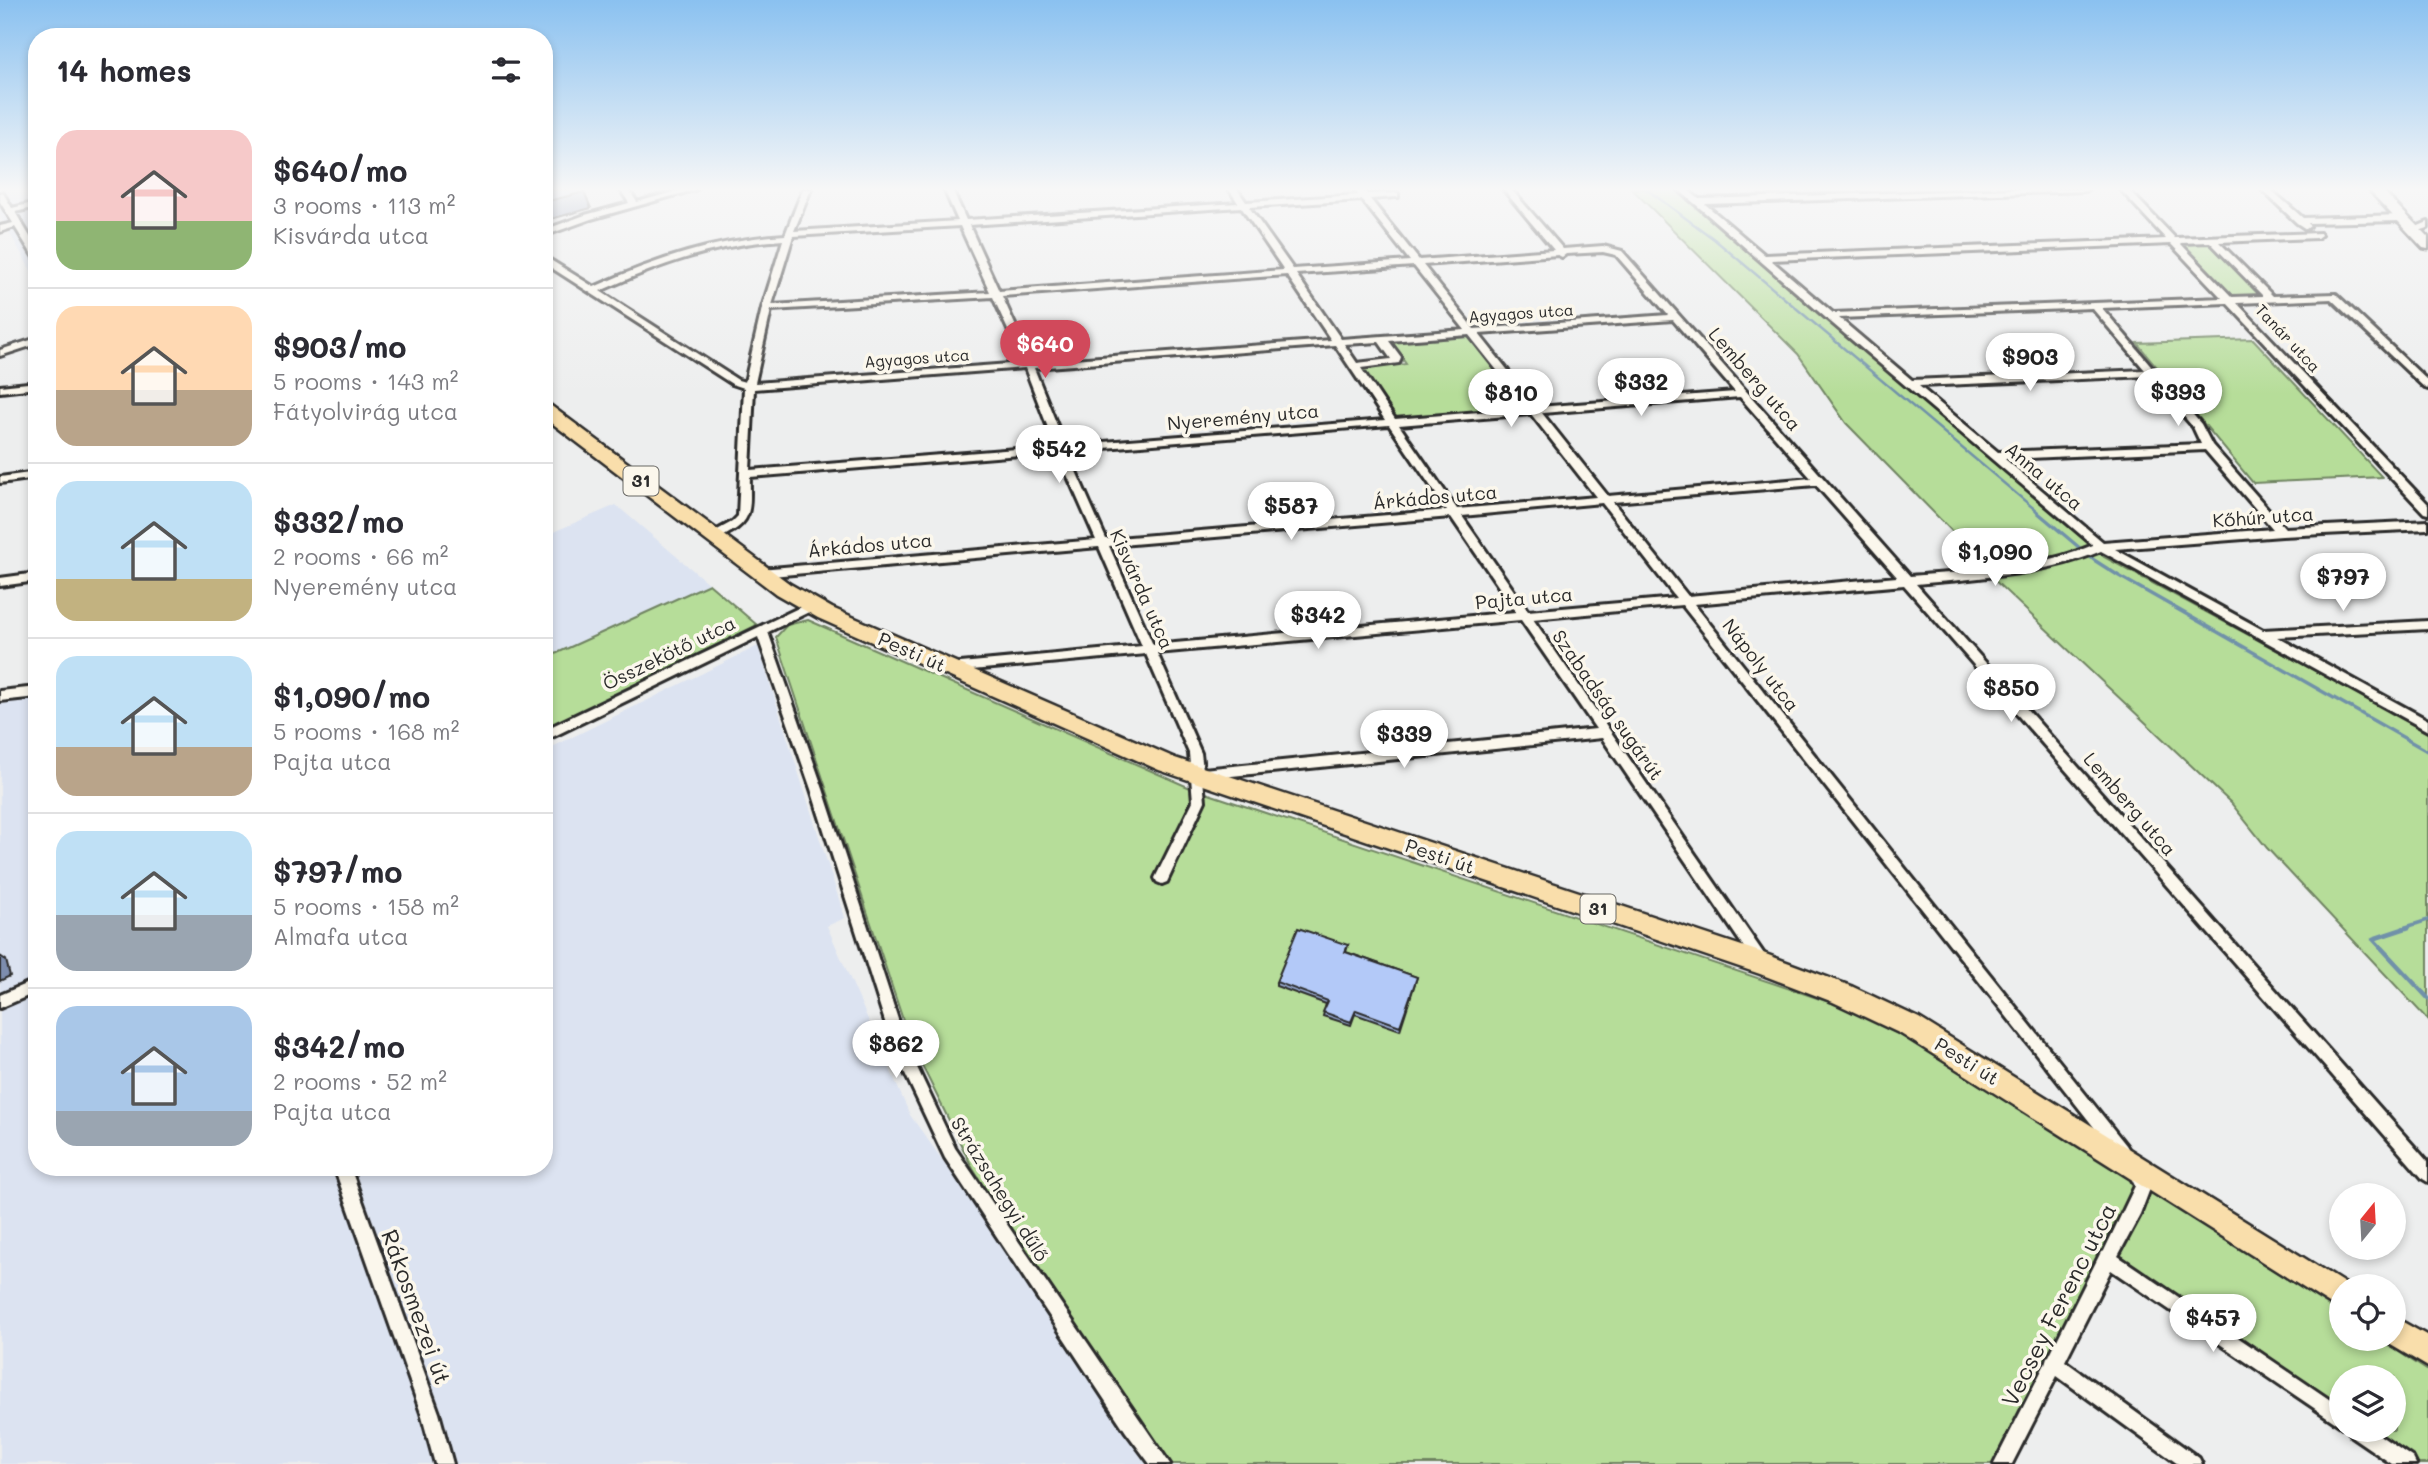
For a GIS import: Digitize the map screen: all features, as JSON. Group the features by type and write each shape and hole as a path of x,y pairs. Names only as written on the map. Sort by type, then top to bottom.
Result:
{"main road":[{"name":"Pesti út","path":"553,416 760,573 811,606 1167,764 1763,964 1842,994 1910,1026 2329,1290"},
{"path":"2406,1339 2428,1353"}],"street":[{"path":"594,291 655,263 674,257"},
{"path":"714,537 743,517 749,386 767,308 782,257"},
{"name":"Kisvárda utca","path":"978,257 1193,746 1198,775"},
{"name":"Szabadság sugárút","path":"1279,257 1763,964"},
{"name":"Nápoly utca","path":"1413,257 2133,1165"},
{"name":"Lemberg utca","path":"767,308 997,295 1514,257"},
{"name":"Lemberg utca","path":"1623,257 2428,1174"},
{"path":"1762,258 1778,257"},
{"name":"Tanár utca","path":"2190,257 2428,510"},
{"name":"Tanár utca","path":"2230,257 2271,299"},
{"name":"Anna utca","path":"1762,258 2100,546 2428,726"},
{"path":"553,265 735,382 749,386"},
{"path":"1829,316 2333,296 2428,386"},
{"path":"2096,307 2197,426 2208,447 2282,532"},
{"name":"Agyagos utca","path":"749,386 1675,317"},
{"path":"1354,366 1396,361 1396,357 1382,339"},
{"path":"0,353 28,344"},
{"path":"1908,383 2151,373"},
{"path":"0,388 28,386"},
{"name":"Nyeremény utca","path":"745,474 1743,394"},
{"path":"1993,456 2208,447"},
{"path":"0,480 28,476"},
{"name":"Árkádos utca","path":"760,573 1101,541 1820,481"},
{"name":"Kőhúr utca","path":"2100,546 2282,532 2428,526"},
{"name":"Pajta utca","path":"947,668 2000,572 2078,556 2100,546"},
{"path":"0,582 28,578"},
{"name":"Összekötő utca","path":"553,732 811,606"},
{"path":"2260,634 2428,625"},
{"name":"Strázsahegyi dűlő","path":"761,630 817,789 900,1045 950,1153 1132,1426 1161,1464"},
{"path":"0,696 28,693"},
{"path":"1162,878 1199,801 1198,775 1607,733"},
{"path":"0,1002 28,989"},
{"name":"Vecsey Ferenc utca","path":"2003,1464 2143,1186 2133,1165"},
{"name":"Rákosmezei út","path":"345,1176 430,1413 444,1464"},
{"path":"2107,1258 2329,1410"},
{"path":"2053,1363 2193,1464"},
{"path":"2375,1442 2407,1464"}],"shaded area":[{"path":"616,505 709,584 553,655 553,532"},
{"path":"758,646 845,918 827,926 910,1115 1161,1464 0,1464 0,696 28,693 28,1176 553,1176 553,747"}],"green space":[{"path":"1701,257 1754,257 2104,557 2428,732 2428,1020 2267,848 2231,803 1992,578 1985,565 1846,423 1798,354"},
{"path":"2193,257 2226,257 2263,296 2231,296"},
{"path":"1467,334 1525,409 1402,419 1392,415 1361,369 1406,364 1390,341"},
{"path":"2253,339 2382,477 2253,483 2137,343"},
{"path":"709,584 757,625 553,727 553,655"},
{"path":"808,620 1188,787 1841,1006 1904,1037 2329,1306 2329,1351 2397,1351 2428,1371 2428,1464 2407,1464 2375,1442 2406,1442 2406,1365 2329,1365 2329,1411 2107,1258 2003,1464 1161,1464 1132,1426 973,1169 910,1041 776,637 787,625"}],"building":[{"path":"1298,928 1348,945 1345,952 1417,977 1400,1026 1356,1010 1351,1022 1323,1012 1328,1001 1276,982"}],"waterway":[{"path":"1736,257 2038,512"},
{"path":"2036,511 2094,560 2119,576 2427,751"},
{"path":"2403,928 2428,920"},
{"path":"2409,927 2373,939 2428,998"}]}
